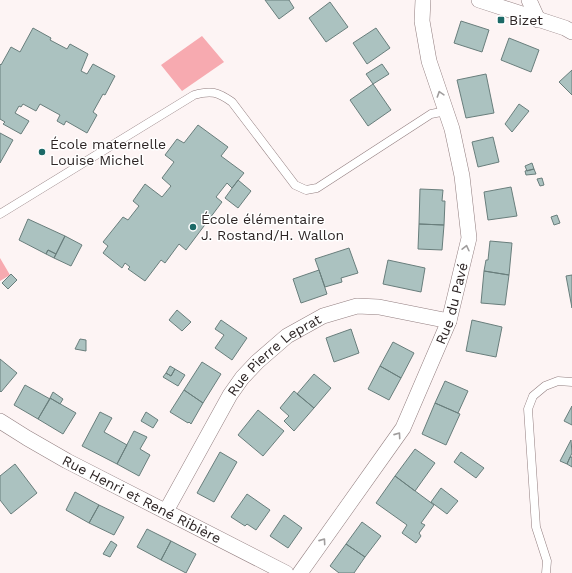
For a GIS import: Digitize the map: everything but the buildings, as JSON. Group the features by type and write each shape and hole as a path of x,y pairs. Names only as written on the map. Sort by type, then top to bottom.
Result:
{"street":[{"name":"Rue du Pavé","path":"300,573 403,428 449,321 469,238 462,176 452,129 429,61 422,21 423,0"},
{"path":"480,0 572,32"},
{"path":"529,0 538,20"},
{"name":"Rue Pierre Leprat","path":"166,511 230,395 242,378 257,362 287,336 322,316 357,306 379,307 449,321"},
{"name":"Rue Henri et René Ribière","path":"0,421 67,461 286,573"}],"lane":[{"path":"0,214 194,95 207,92 220,94 232,102 295,185 306,190 317,188 431,114 446,111"},
{"path":"546,573 547,561 536,527 528,409 533,396 545,386 558,380 572,382"}],"shaded area":[{"path":"202,36 224,62 182,91 161,65"},
{"path":"0,258 10,275 0,281"}],"place":[{"name":"Bizet","path":"501,20"},
{"name":"École maternelle Louise Michel","path":"42,152"},
{"name":"École élémentaire J. Rostand/H. Wallon","path":"193,227"}]}
